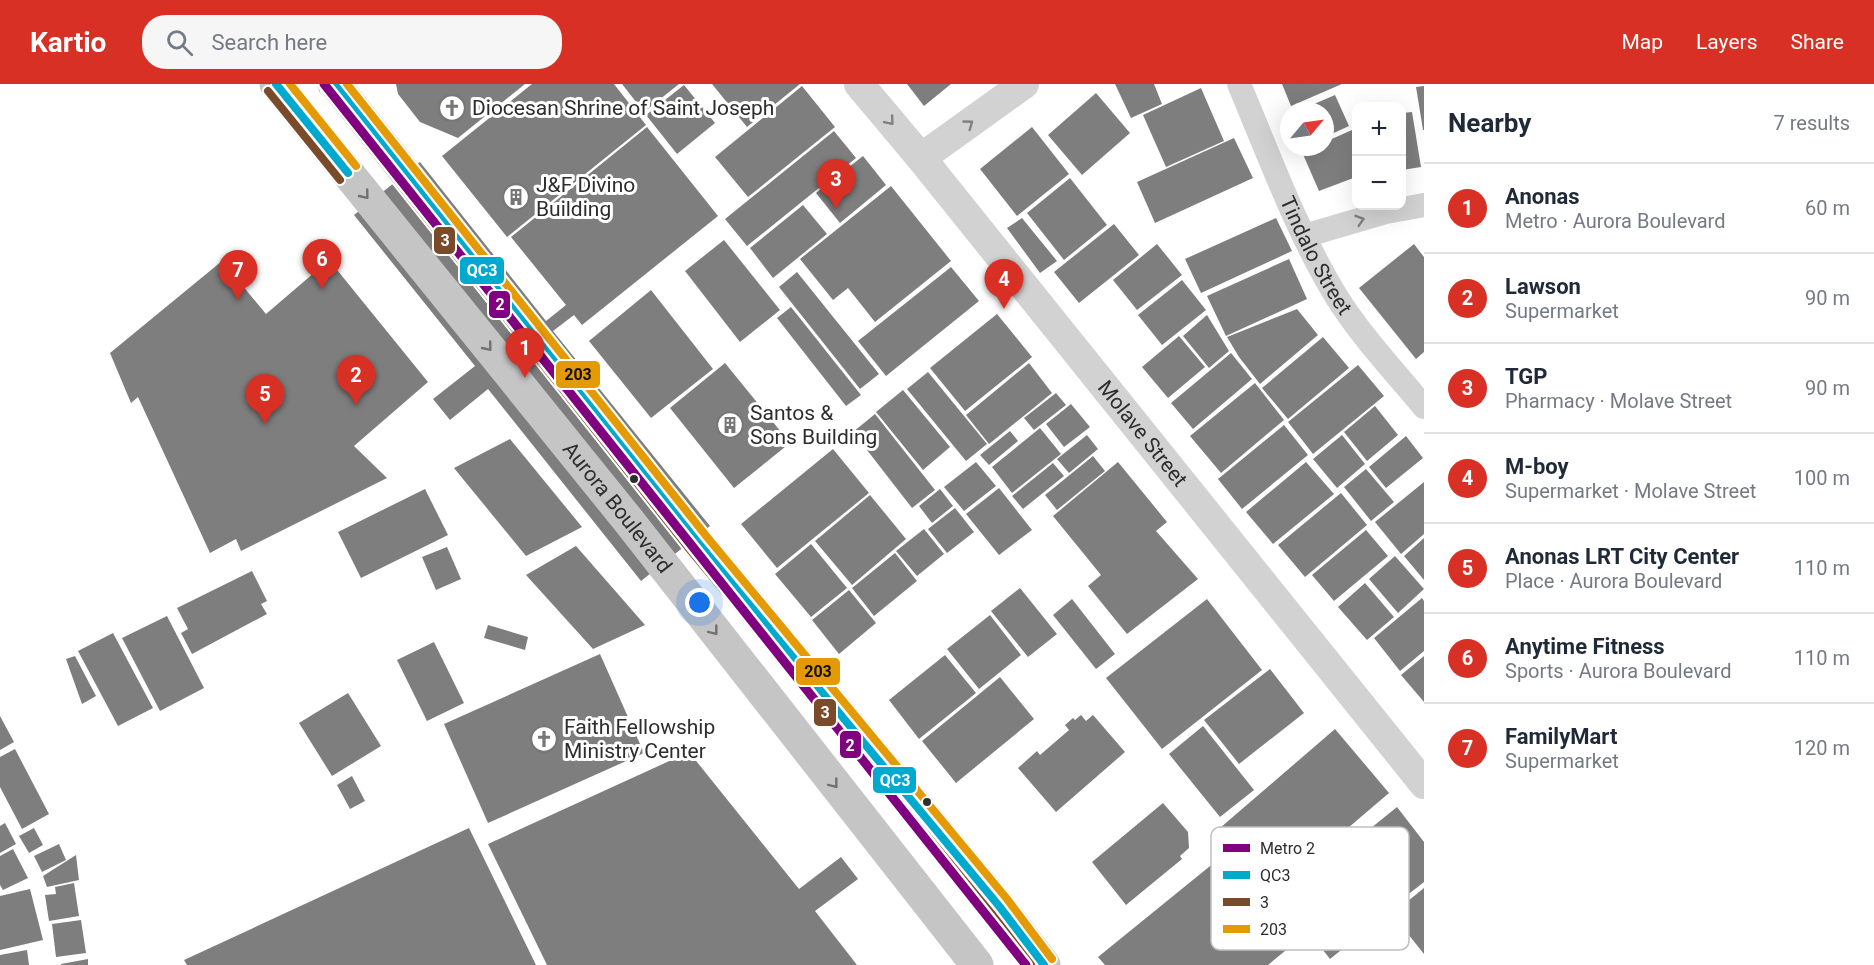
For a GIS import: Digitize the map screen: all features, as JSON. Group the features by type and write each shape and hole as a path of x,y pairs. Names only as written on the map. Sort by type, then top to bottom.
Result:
{"main road":[{"name":"Aurora Boulevard","path":"276,84 628,520 977,965"},
{"name":"Aurora Boulevard","path":"334,84 699,544 999,906 1044,965"}],"street":[{"name":"Molave Street","path":"859,84 1424,784"},
{"path":"921,158 1024,84"},
{"name":"Tindalo Street","path":"1239,84 1304,236 1336,296 1356,325 1424,407"},
{"path":"1304,236 1386,212 1424,206"}],"building":[{"name":"Diocesan Shrine of Saint Joseph","path":"396,84 525,84 458,138 420,122 398,94"},
{"name":"J&F Divino Building","path":"532,84 614,84 646,125 507,237 442,156"},
{"path":"622,84 679,84 644,112"},
{"path":"712,84 800,84 747,127"},
{"path":"907,84 951,84 924,106"},
{"path":"1115,84 1154,84 1162,104 1131,118"},
{"path":"1282,84 1342,84 1300,102 1289,102"},
{"path":"684,85 715,123 677,154 646,115"},
{"path":"802,86 835,127 748,197 715,157"},
{"path":"1424,86 1424,130 1423,130 1416,87"},
{"path":"1201,88 1224,141 1166,167 1143,115"},
{"path":"1096,93 1130,133 1082,175 1048,135"},
{"path":"1335,95 1349,126 1334,133 1334,102 1319,102"},
{"path":"1412,112 1421,167 1406,169 1406,156 1406,113"},
{"path":"647,127 718,216 582,325 574,315 553,331 710,526 641,581 488,389 450,420 433,399 475,366 354,215 420,162 546,321 566,305 511,237"},
{"path":"1032,127 1069,174 1017,216 980,169"},
{"path":"1352,130 1352,179 1319,191 1304,156 1334,156 1334,138"},
{"path":"834,131 856,158 747,246 725,219"},
{"path":"1234,138 1253,178 1155,223 1137,182"},
{"path":"863,156 886,185 840,223 816,193"},
{"path":"1070,178 1107,225 1064,260 1027,213"},
{"path":"891,186 951,261 875,322 848,288 833,300 800,259"},
{"path":"803,205 827,234 773,278 750,248"},
{"path":"1022,218 1057,261 1040,273 1007,228"},
{"path":"1276,218 1292,251 1201,293 1185,259"},
{"path":"1114,224 1139,255 1079,303 1054,272"},
{"path":"724,240 780,310 740,342 685,271"},
{"path":"1157,244 1182,275 1137,310 1113,280"},
{"path":"1414,244 1424,257 1424,352 1416,359 1359,288"},
{"path":"1289,259 1307,299 1226,336 1207,296"},
{"path":"329,260 428,382 354,446 387,478 241,551 236,539 210,553 138,397 131,403 110,353 222,261 266,314"},
{"path":"951,267 979,301 886,376 858,341"},
{"path":"797,272 879,374 860,389 779,287"},
{"path":"1182,280 1206,310 1162,345 1138,315"},
{"path":"651,290 713,369 651,418 589,341"},
{"path":"791,307 861,395 846,406 777,318"},
{"path":"1297,309 1318,335 1260,384 1227,337"},
{"path":"997,314 1032,357 965,411 930,368"},
{"path":"1207,315 1229,351 1209,368 1183,336"},
{"path":"1179,336 1205,367 1168,398 1142,367"},
{"path":"1323,337 1349,368 1288,419 1262,388"},
{"path":"1231,353 1252,379 1193,429 1171,403"},
{"name":"Santos & Sons Building","path":"725,363 790,443 734,488 670,408"},
{"path":"1029,363 1052,393 989,444 966,415"},
{"path":"1358,365 1384,396 1313,454 1288,422"},
{"path":"928,372 987,444 966,461 907,389"},
{"path":"1255,383 1284,420 1221,473 1190,436"},
{"path":"903,390 950,447 923,470 876,412"},
{"path":"1056,393 1066,405 1034,430 1024,418"},
{"path":"1071,404 1090,427 1064,447 1046,424"},
{"path":"1375,406 1398,435 1367,461 1344,432"},
{"path":"875,414 935,490 912,508 853,432"},
{"path":"1284,425 1308,455 1242,509 1218,479"},
{"path":"1040,428 1061,454 1012,493 992,467"},
{"path":"1010,431 1018,441 989,465 980,455"},
{"path":"1087,435 1098,449 1069,473 1057,459"},
{"path":"1342,435 1365,464 1337,488 1313,459"},
{"path":"1406,436 1423,458 1386,488 1369,467"},
{"path":"510,439 582,527 526,556 454,468"},
{"path":"833,449 869,493 777,568 741,524"},
{"path":"1093,456 1105,471 1057,510 1045,495"},
{"path":"976,462 996,486 964,511 944,487"},
{"path":"1118,462 1167,522 1156,531 1198,579 1127,634 1088,586 1101,575 1053,516"},
{"path":"1306,462 1334,494 1273,544 1246,512"},
{"path":"1053,463 1064,476 1023,509 1012,496"},
{"path":"1366,469 1394,502 1371,521 1344,487"},
{"path":"1424,482 1424,534 1401,554 1375,522"},
{"path":"999,488 1032,530 999,555 966,514"},
{"path":"425,489 448,535 361,578 338,532"},
{"path":"940,489 953,506 932,523 919,506"},
{"path":"1341,493 1367,525 1305,577 1278,545"},
{"path":"870,495 906,539 852,585 815,541"},
{"path":"955,508 974,532 947,553 928,529"},
{"path":"924,529 944,554 917,576 896,551"},
{"path":"1366,530 1388,556 1334,601 1312,575"},
{"path":"1424,538 1424,580 1404,556"},
{"path":"811,544 847,588 811,617 775,574"},
{"path":"576,546 645,625 593,649 526,575"},
{"path":"447,547 461,579 436,590 422,557"},
{"path":"895,553 917,581 874,616 852,588"},
{"path":"1395,556 1424,589 1398,613 1369,579"},
{"path":"252,571 267,601 261,604 267,614 192,654 181,633 188,629 177,608"},
{"path":"1365,583 1394,617 1367,640 1338,607"},
{"path":"1020,588 1057,634 1028,657 991,611"},
{"path":"849,590 876,623 839,654 812,620"},
{"path":"1422,598 1424,601 1424,651 1400,671 1374,638"},
{"path":"1072,599 1115,654 1096,669 1053,615"},
{"path":"1207,599 1262,670 1162,749 1106,678"},
{"path":"990,615 1021,655 979,689 947,649"},
{"path":"167,616 204,688 160,711 122,638"},
{"path":"488,625 528,637 525,650 484,638"},
{"path":"113,633 153,708 118,726 78,651"},
{"path":"434,642 464,703 427,721 397,660"},
{"name":"Faith Fellowship Ministry Center","path":"600,654 644,753 488,823 444,724"},
{"path":"945,655 976,693 919,739 889,700"},
{"path":"75,656 96,696 82,704 66,659"},
{"path":"1424,656 1424,702 1401,675"},
{"path":"1270,669 1304,713 1239,764 1204,720"},
{"path":"1000,677 1034,719 956,783 922,741"},
{"path":"348,693 381,746 332,776 299,723"},
{"path":"1081,715 1086,721 1093,715 1125,752 1056,812 1018,768 1037,751 1040,755 1069,730 1065,725"},
{"path":"0,716 14,742 0,750"},
{"path":"1203,726 1254,790 1220,817 1169,754"},
{"path":"1335,729 1389,793 1349,827 1221,827"},
{"path":"15,749 49,814 22,829 0,787 0,757"},
{"path":"689,752 799,889 841,857 858,879 815,911 857,965 547,965 488,844"},
{"path":"352,776 365,801 350,809 337,785"},
{"path":"1163,803 1188,832 1189,848 1180,856 1182,859 1126,905 1092,862"},
{"path":"1397,807 1424,842 1424,882 1409,894 1409,827 1372,827"},
{"path":"5,823 16,844 0,853 0,826"},
{"path":"34,828 43,845 29,853 19,836"},
{"path":"469,828 536,965 187,965 184,960"},
{"path":"59,844 66,860 42,872 34,856"},
{"path":"13,849 28,878 3,890 0,885 0,856"},
{"path":"76,855 79,880 47,887 43,876"},
{"path":"1211,865 1211,950 1286,950 1268,965 1105,965 1098,957"},
{"path":"74,883 79,916 49,921 45,895 56,894 55,887"},
{"path":"1424,888 1424,954 1409,935 1409,900"},
{"path":"30,889 43,940 0,950 0,896"},
{"path":"81,920 86,953 56,957 52,924"},
{"path":"27,950 29,965 0,965 0,955"},
{"path":"1323,950 1341,950 1330,959"},
{"path":"88,959 88,965 61,965 61,964"}],"metro line":[{"name":"2","path":"324,84 1026,965"}],"transit line":[{"name":"QC3","path":"276,84 348,173"},
{"name":"203","path":"290,84 356,166"},
{"name":"QC3","path":"334,84 699,544 999,906 1044,965"},
{"name":"203","path":"347,84 707,537 1007,899 1052,959"},
{"name":"3","path":"268,91 340,180"},
{"name":"3","path":"326,91 691,551 991,913 1031,965"}],"place":[{"name":"Diocesan Shrine of Saint Joseph","path":"452,108"},
{"name":"J&F Divino Building","path":"516,197"},
{"name":"TGP","path":"836,209"},
{"name":"Anytime Fitness","path":"322,289"},
{"name":"FamilyMart","path":"238,300"},
{"name":"M-boy","path":"1004,309"},
{"name":"Anonas","path":"525,378"},
{"name":"Lawson","path":"356,405"},
{"name":"Anonas LRT City Center","path":"265,424"},
{"name":"Santos & Sons Building","path":"730,425"},
{"name":"Faith Fellowship Ministry Center","path":"544,739"}]}
